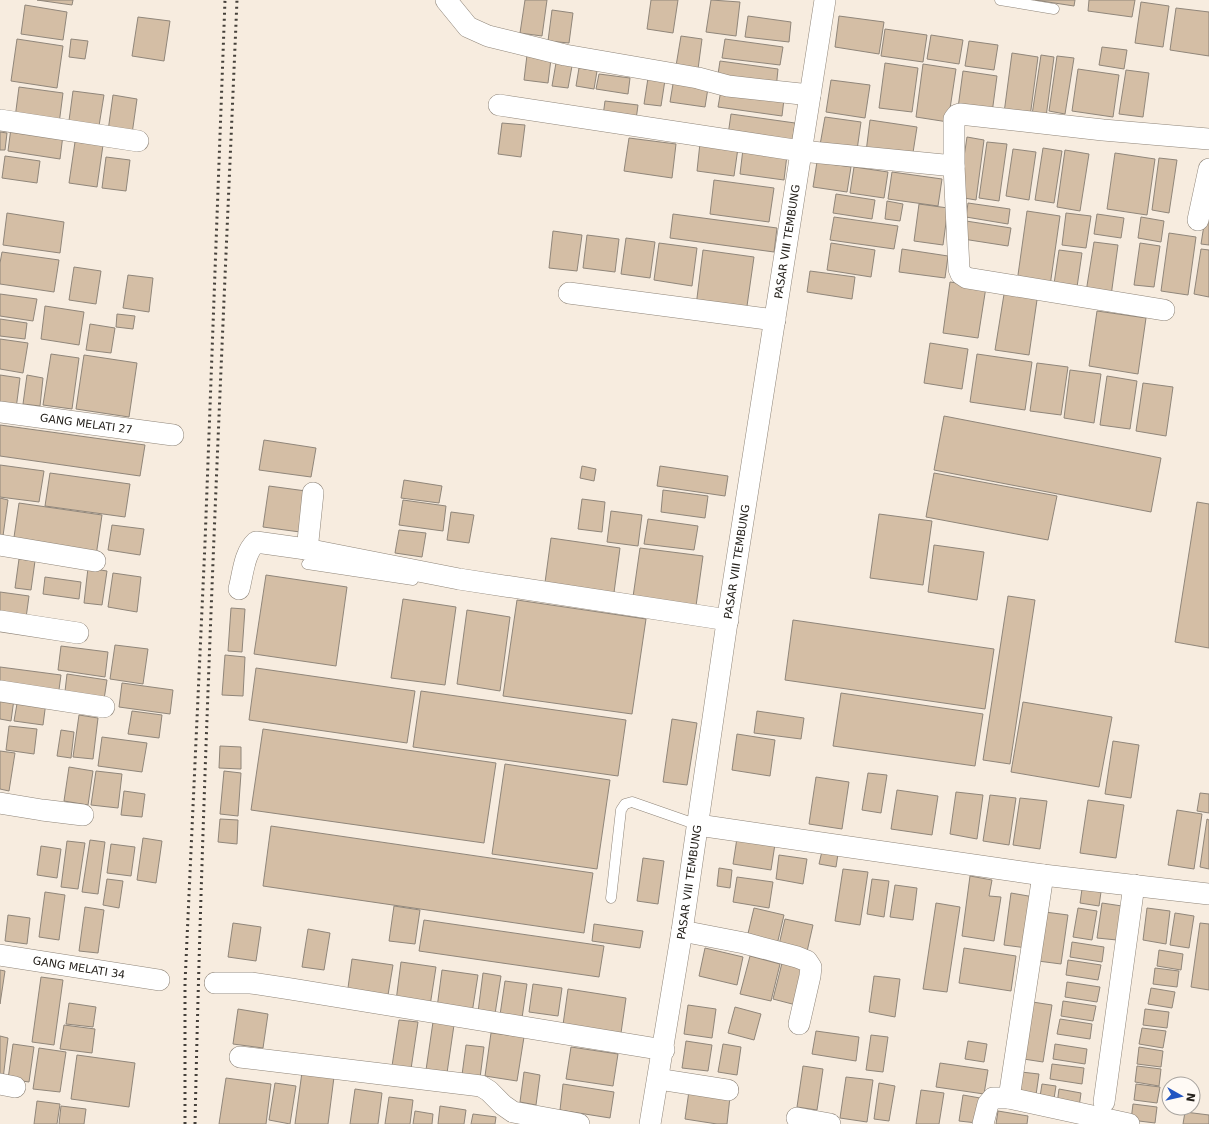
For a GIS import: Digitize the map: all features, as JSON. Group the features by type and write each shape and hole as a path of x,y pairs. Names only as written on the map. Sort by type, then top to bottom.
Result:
{"street":[{"path":"446,0 468,27 488,36 566,55 698,78 728,86 810,95"},
{"name":"PASAR VIII TEMBUNG","path":"650,1124 664,1050 727,625 825,0"},
{"path":"499,105 801,151 954,166"},
{"path":"1164,310 967,278 961,274 959,269 954,166 954,119 960,114 1103,130 1209,139"},
{"path":"0,120 138,141"},
{"path":"1198,220 1209,169"},
{"path":"569,293 775,320"},
{"name":"GANG MELATI 27","path":"0,412 173,435"},
{"path":"306,557 313,493"},
{"path":"239,589 250,547 256,542 306,557 459,579 727,625"},
{"path":"0,545 94,560"},
{"path":"0,621 78,634"},
{"path":"0,691 104,707"},
{"path":"0,803 42,810 83,814"},
{"path":"698,825 1043,875 1209,894"},
{"path":"1008,1098 1043,875"},
{"path":"1104,1102 1134,885"},
{"path":"682,931 744,943 807,961 811,967 810,976 799,1024"},
{"name":"GANG MELATI 34","path":"0,955 159,980"},
{"path":"215,983 251,983 664,1050"},
{"path":"240,1057 481,1086 489,1091 503,1106 513,1112 579,1124"},
{"path":"658,1079 728,1090"},
{"path":"983,1124 988,1104 992,1098 1008,1098 1129,1124"},
{"path":"797,1118 830,1124"}],"lane":[{"path":"1000,0 1054,9"},
{"path":"611,898 621,810 625,804 632,802 698,825"}],"building":[{"path":"37,0 73,0 72,5"},
{"path":"525,0 547,0 542,36 520,33"},
{"path":"651,0 678,0 673,33 647,29"},
{"path":"711,0 740,2 736,36 706,32"},
{"path":"1035,0 1075,0 1074,6"},
{"path":"1089,0 1135,0 1132,17 1088,11"},
{"path":"1141,2 1169,6 1163,47 1135,43"},
{"path":"25,5 67,12 63,40 21,34"},
{"path":"1176,8 1209,12 1209,56 1170,50"},
{"path":"552,10 573,13 569,43 548,41"},
{"path":"748,16 791,22 789,42 745,37"},
{"path":"839,16 884,22 879,54 835,47"},
{"path":"138,17 170,21 164,61 132,56"},
{"path":"885,29 927,35 923,62 881,56"},
{"path":"931,35 963,40 959,64 927,59"},
{"path":"681,36 702,39 698,69 676,66"},
{"path":"17,39 63,46 57,88 11,81"},
{"path":"71,39 88,41 85,59 69,57"},
{"path":"725,39 783,47 780,65 722,58"},
{"path":"969,41 998,45 994,70 965,66"},
{"path":"1102,47 1127,50 1124,69 1099,65"},
{"path":"1012,53 1038,57 1030,117 1004,113"},
{"path":"527,55 551,59 548,83 524,80"},
{"path":"1041,55 1054,57 1046,117 1032,115"},
{"path":"1057,56 1074,58 1065,114 1049,111"},
{"path":"720,61 778,69 776,89 717,81"},
{"path":"556,63 572,66 568,88 552,86"},
{"path":"885,63 918,68 912,112 879,108"},
{"path":"923,64 956,69 948,122 916,117"},
{"path":"579,68 597,71 594,89 576,86"},
{"path":"1078,69 1119,75 1113,117 1072,111"},
{"path":"1126,70 1149,73 1143,117 1119,114"},
{"path":"963,71 997,76 992,113 958,108"},
{"path":"599,74 630,78 628,94 596,89"},
{"path":"648,78 665,80 661,106 644,104"},
{"path":"831,80 870,85 865,118 826,112"},
{"path":"673,84 708,88 705,107 670,102"},
{"path":"19,87 63,93 59,124 15,118"},
{"path":"721,90 784,99 782,116 718,107"},
{"path":"73,91 104,95 98,132 68,128"},
{"path":"113,95 137,99 132,134 108,131"},
{"path":"605,101 638,105 636,120 603,116"},
{"path":"731,114 795,123 792,144 728,135"},
{"path":"825,117 861,122 857,150 820,145"},
{"path":"870,120 917,127 912,159 866,152"},
{"path":"502,123 525,125 521,157 498,154"},
{"path":"11,128 63,135 60,159 8,151"},
{"path":"0,132 7,133 5,150 0,150"},
{"path":"967,137 984,140 976,200 958,197"},
{"path":"629,138 676,144 672,178 624,171"},
{"path":"75,142 103,145 97,187 69,183"},
{"path":"987,142 1007,144 999,201 979,198"},
{"path":"700,143 738,148 734,176 697,171"},
{"path":"1043,148 1062,151 1054,203 1035,200"},
{"path":"743,149 787,155 784,180 740,174"},
{"path":"1013,149 1036,152 1029,200 1006,196"},
{"path":"1065,150 1089,154 1080,211 1057,207"},
{"path":"1115,153 1155,159 1147,215 1107,209"},
{"path":"5,156 40,161 37,183 2,178"},
{"path":"106,157 130,160 126,191 102,188"},
{"path":"1159,158 1177,160 1169,213 1152,210"},
{"path":"817,162 851,167 847,192 813,187"},
{"path":"854,167 888,172 884,198 850,193"},
{"path":"892,172 942,179 938,206 888,199"},
{"path":"714,180 774,188 769,222 710,214"},
{"path":"836,194 875,200 872,219 833,213"},
{"path":"887,201 903,204 900,221 885,219"},
{"path":"968,203 1010,209 1008,224 966,217"},
{"path":"919,204 948,208 943,245 914,241"},
{"path":"1207,206 1209,206 1209,245 1201,244"},
{"path":"1027,211 1060,216 1050,286 1017,282"},
{"path":"7,213 64,222 60,253 3,245"},
{"path":"1066,213 1091,216 1086,248 1062,245"},
{"path":"673,214 777,228 774,252 670,238"},
{"path":"1097,214 1124,218 1121,238 1094,234"},
{"path":"834,217 898,226 894,249 830,240"},
{"path":"1141,217 1164,221 1161,242 1138,238"},
{"path":"966,221 1011,228 1008,246 963,239"},
{"path":"553,231 582,235 577,271 549,268"},
{"path":"1169,233 1196,237 1188,295 1161,291"},
{"path":"587,235 619,239 615,272 583,268"},
{"path":"626,238 655,242 650,278 621,274"},
{"path":"1094,242 1118,245 1111,296 1086,292"},
{"path":"659,243 697,248 692,286 654,280"},
{"path":"831,243 875,250 871,277 827,270"},
{"path":"1140,243 1160,246 1154,287 1134,285"},
{"path":"902,249 948,256 945,278 899,272"},
{"path":"1201,249 1209,250 1209,297 1194,294"},
{"path":"703,250 754,257 746,313 696,306"},
{"path":"1059,250 1082,253 1077,287 1054,284"},
{"path":"2,252 59,260 54,292 0,284 0,263"},
{"path":"74,267 101,271 96,304 69,300"},
{"path":"810,271 855,277 852,299 807,292"},
{"path":"128,275 153,278 149,312 123,308"},
{"path":"950,282 986,287 978,338 943,333"},
{"path":"1005,288 1038,293 1029,355 995,350"},
{"path":"0,294 37,299 33,321 0,316"},
{"path":"45,306 84,312 79,345 41,339"},
{"path":"1097,311 1146,318 1138,374 1089,366"},
{"path":"117,314 135,316 133,329 116,327"},
{"path":"0,319 27,323 25,339 0,336"},
{"path":"90,324 115,328 111,353 86,350"},
{"path":"0,339 28,343 23,373 0,369"},
{"path":"930,343 968,349 962,389 924,383"},
{"path":"51,354 79,358 72,409 43,405"},
{"path":"977,354 1032,362 1025,410 970,402"},
{"path":"84,355 137,363 129,417 76,409"},
{"path":"1037,363 1068,367 1061,415 1030,411"},
{"path":"1070,370 1101,374 1094,423 1064,418"},
{"path":"0,375 20,378 16,409 0,406"},
{"path":"27,375 43,378 40,406 23,404"},
{"path":"1107,376 1137,381 1130,429 1100,425"},
{"path":"1143,383 1173,387 1166,436 1136,431"},
{"path":"944,416 1161,458 1151,512 934,470"},
{"path":"0,425 145,445 140,476 0,456"},
{"path":"264,440 316,448 311,477 259,470"},
{"path":"0,465 44,471 39,502 0,497"},
{"path":"582,466 596,469 594,481 580,478"},
{"path":"660,466 728,476 725,496 657,486"},
{"path":"50,473 130,484 125,517 45,506"},
{"path":"934,473 1057,496 1048,540 926,517"},
{"path":"404,480 442,486 439,503 401,498"},
{"path":"269,486 306,491 300,532 263,527"},
{"path":"663,490 708,496 705,518 661,512"},
{"path":"0,498 8,500 3,536 0,535"},
{"path":"582,499 605,502 602,532 578,529"},
{"path":"403,500 446,506 443,531 399,525"},
{"path":"1197,502 1209,504 1209,648 1175,642"},
{"path":"19,503 102,515 96,556 13,544"},
{"path":"611,511 642,515 638,546 607,542"},
{"path":"451,512 474,515 469,543 447,540"},
{"path":"879,514 932,521 923,585 870,578"},
{"path":"648,519 698,526 694,550 644,544"},
{"path":"112,525 144,529 140,555 108,550"},
{"path":"399,530 426,533 422,557 395,553"},
{"path":"551,538 620,548 613,600 544,590"},
{"path":"934,545 984,552 977,600 928,592"},
{"path":"640,548 703,556 696,606 633,597"},
{"path":"19,559 35,561 31,590 15,588"},
{"path":"88,568 107,571 102,605 84,603"},
{"path":"113,573 141,577 137,612 108,607"},
{"path":"266,575 347,587 336,666 254,654"},
{"path":"45,577 81,582 79,599 43,594"},
{"path":"0,592 29,596 26,618 0,615"},
{"path":"1008,596 1035,600 1010,764 983,760"},
{"path":"403,599 456,607 445,685 391,678"},
{"path":"517,600 646,619 632,714 503,696"},
{"path":"231,608 245,609 242,652 228,651"},
{"path":"467,610 510,617 500,691 457,684"},
{"path":"793,620 994,649 985,709 785,680"},
{"path":"115,645 148,649 143,684 110,679"},
{"path":"61,646 108,652 105,677 58,670"},
{"path":"225,655 245,657 243,696 222,695"},
{"path":"0,667 61,675 58,697 0,689"},
{"path":"256,668 415,691 407,743 249,720"},
{"path":"67,674 107,680 103,706 64,700"},
{"path":"122,683 173,690 170,714 119,707"},
{"path":"421,691 626,720 618,776 413,747"},
{"path":"841,693 983,714 975,766 833,746"},
{"path":"0,697 14,699 11,721 0,719"},
{"path":"18,698 46,702 43,725 14,721"},
{"path":"1023,702 1112,717 1099,787 1011,772"},
{"path":"132,711 162,715 159,738 128,734"},
{"path":"757,711 804,718 801,739 754,733"},
{"path":"79,715 98,718 93,759 73,757"},
{"path":"672,719 697,723 687,785 663,782"},
{"path":"9,726 37,729 34,754 6,750"},
{"path":"263,729 496,763 484,843 251,810"},
{"path":"61,730 74,732 71,758 57,756"},
{"path":"737,734 775,740 770,776 732,770"},
{"path":"102,737 147,743 142,772 98,766"},
{"path":"1113,741 1139,745 1131,798 1105,794"},
{"path":"220,746 241,747 241,769 219,768"},
{"path":"0,751 15,753 9,791 0,789"},
{"path":"505,764 610,780 597,869 492,854"},
{"path":"69,767 93,771 88,805 64,801"},
{"path":"96,771 122,774 118,808 91,805"},
{"path":"224,771 241,773 238,816 220,814"},
{"path":"868,773 887,775 881,813 862,810"},
{"path":"816,777 849,782 842,829 809,824"},
{"path":"897,790 938,796 932,835 891,829"},
{"path":"124,791 145,794 142,817 121,815"},
{"path":"956,792 983,795 977,839 950,834"},
{"path":"1200,793 1209,794 1209,813 1197,811"},
{"path":"990,795 1016,798 1009,845 983,841"},
{"path":"1020,798 1047,801 1040,849 1013,845"},
{"path":"1088,800 1124,805 1116,858 1080,853"},
{"path":"1177,810 1202,814 1194,869 1168,865"},
{"path":"220,819 238,820 237,844 218,842"},
{"path":"1207,819 1209,820 1209,869 1200,867"},
{"path":"271,826 593,873 584,933 263,886"},
{"path":"143,838 162,841 156,883 137,880"},
{"path":"737,838 775,844 771,870 733,864"},
{"path":"90,840 105,842 98,894 82,892"},
{"path":"67,841 85,843 78,889 61,887"},
{"path":"111,844 135,847 131,876 107,873"},
{"path":"41,846 61,849 57,878 37,875"},
{"path":"822,851 838,854 836,867 819,864"},
{"path":"779,855 807,859 803,884 776,879"},
{"path":"643,858 664,861 658,904 637,901"},
{"path":"719,868 732,870 730,888 717,886"},
{"path":"843,869 868,872 860,925 835,921"},
{"path":"970,876 992,880 989,896 1001,897 994,941 962,936"},
{"path":"737,877 773,882 769,908 733,902"},
{"path":"107,879 123,881 119,908 103,905"},
{"path":"872,879 889,881 884,917 867,914"},
{"path":"895,885 917,888 913,920 890,917"},
{"path":"1082,889 1101,892 1099,906 1080,903"},
{"path":"45,892 65,895 59,940 39,937"},
{"path":"1011,893 1034,897 1027,948 1004,945"},
{"path":"936,903 960,907 947,992 923,989"},
{"path":"1102,903 1122,906 1117,940 1097,938"},
{"path":"394,906 420,910 415,944 389,941"},
{"path":"85,907 104,910 98,953 79,951"},
{"path":"754,908 784,915 776,949 746,942"},
{"path":"1078,908 1097,911 1092,940 1073,937"},
{"path":"1147,908 1170,911 1166,944 1143,940"},
{"path":"1045,912 1068,915 1061,964 1038,961"},
{"path":"1175,913 1194,916 1189,948 1170,945"},
{"path":"8,915 30,918 27,944 5,941"},
{"path":"785,919 813,925 806,956 778,949"},
{"path":"424,920 604,946 599,977 419,951"},
{"path":"233,923 261,927 256,961 228,957"},
{"path":"1200,923 1209,924 1209,990 1191,987"},
{"path":"594,924 643,931 640,948 592,941"},
{"path":"308,929 330,933 324,970 302,967"},
{"path":"1072,942 1104,947 1102,962 1070,957"},
{"path":"705,948 743,957 737,985 699,976"},
{"path":"964,948 1016,956 1011,991 959,983"},
{"path":"1159,950 1183,954 1181,970 1157,966"},
{"path":"750,956 780,964 771,1001 740,994"},
{"path":"352,959 393,965 387,1001 347,995"},
{"path":"1068,960 1101,965 1098,980 1066,975"},
{"path":"401,962 436,967 430,1006 396,1001"},
{"path":"782,963 805,969 796,1005 773,999"},
{"path":"1155,968 1179,971 1177,987 1153,984"},
{"path":"0,970 5,971 0,1004"},
{"path":"442,970 478,975 472,1013 437,1008"},
{"path":"483,973 501,976 495,1014 478,1012"},
{"path":"874,976 900,979 895,1017 869,1012"},
{"path":"41,977 63,980 54,1045 32,1042"},
{"path":"505,981 527,984 522,1018 500,1015"},
{"path":"1067,982 1100,987 1097,1002 1065,997"},
{"path":"533,984 562,988 558,1016 529,1012"},
{"path":"1151,988 1175,992 1172,1008 1148,1004"},
{"path":"568,989 626,998 621,1033 563,1025"},
{"path":"1026,1001 1052,1005 1043,1062 1017,1058"},
{"path":"1063,1001 1096,1006 1093,1021 1061,1016"},
{"path":"69,1003 96,1007 93,1027 66,1024"},
{"path":"688,1005 716,1009 712,1038 684,1034"},
{"path":"735,1007 761,1014 754,1040 728,1033"},
{"path":"238,1009 268,1014 263,1048 233,1044"},
{"path":"1145,1009 1169,1012 1167,1028 1143,1025"},
{"path":"1060,1019 1092,1024 1090,1039 1057,1034"},
{"path":"399,1020 418,1022 411,1069 392,1066"},
{"path":"433,1022 454,1025 447,1073 426,1070"},
{"path":"64,1025 95,1029 92,1053 60,1049"},
{"path":"1142,1028 1166,1031 1163,1048 1139,1044"},
{"path":"816,1031 859,1037 856,1061 812,1054"},
{"path":"491,1033 524,1037 517,1081 485,1076"},
{"path":"871,1035 888,1037 883,1072 866,1070"},
{"path":"0,1036 8,1038 3,1079 0,1078"},
{"path":"686,1041 712,1045 708,1071 682,1068"},
{"path":"968,1041 987,1044 984,1062 965,1059"},
{"path":"13,1044 34,1047 29,1082 8,1079"},
{"path":"723,1044 741,1047 737,1075 718,1072"},
{"path":"1055,1044 1087,1049 1085,1064 1053,1059"},
{"path":"466,1045 484,1047 480,1078 462,1075"},
{"path":"571,1047 618,1054 613,1086 566,1079"},
{"path":"1139,1047 1163,1051 1161,1067 1137,1064"},
{"path":"39,1048 66,1052 60,1092 33,1089"},
{"path":"77,1055 135,1063 129,1107 71,1099"},
{"path":"940,1063 988,1070 984,1094 936,1087"},
{"path":"1052,1064 1084,1068 1082,1084 1050,1079"},
{"path":"803,1066 823,1069 817,1110 797,1107"},
{"path":"1137,1066 1161,1069 1159,1086 1135,1082"},
{"path":"302,1072 334,1077 328,1124 295,1124"},
{"path":"524,1072 540,1075 536,1105 520,1102"},
{"path":"1021,1072 1039,1074 1036,1095 1017,1093"},
{"path":"846,1077 873,1080 867,1122 840,1118"},
{"path":"226,1078 271,1084 266,1124 219,1124"},
{"path":"275,1083 296,1086 290,1124 269,1120"},
{"path":"879,1083 895,1086 889,1121 874,1119"},
{"path":"563,1084 614,1092 610,1118 560,1110"},
{"path":"1042,1084 1056,1086 1053,1105 1039,1103"},
{"path":"1136,1084 1160,1087 1157,1103 1134,1100"},
{"path":"355,1089 382,1093 378,1124 350,1124"},
{"path":"1059,1089 1081,1093 1079,1107 1057,1104"},
{"path":"921,1090 944,1093 939,1124 916,1124"},
{"path":"689,1091 730,1097 727,1124 685,1119"},
{"path":"963,1095 980,1098 977,1123 959,1121"},
{"path":"389,1097 413,1100 410,1124 385,1124"},
{"path":"37,1101 60,1104 57,1124 34,1124"},
{"path":"1133,1104 1157,1107 1155,1123 1131,1120"},
{"path":"61,1106 86,1109 84,1124 59,1124"},
{"path":"440,1106 466,1110 464,1124 438,1124"},
{"path":"415,1111 433,1114 432,1124 413,1124"},
{"path":"998,1111 1028,1116 1027,1124 996,1124"},
{"path":"473,1114 496,1117 495,1124 471,1124"},
{"path":"1201,1114 1209,1115 1209,1124 1183,1124 1184,1116 1201,1116"}],"railway":[{"path":"185,1124 185,983 205,543 225,0"},
{"path":"195,1124 198,983 208,702 237,0"}]}
